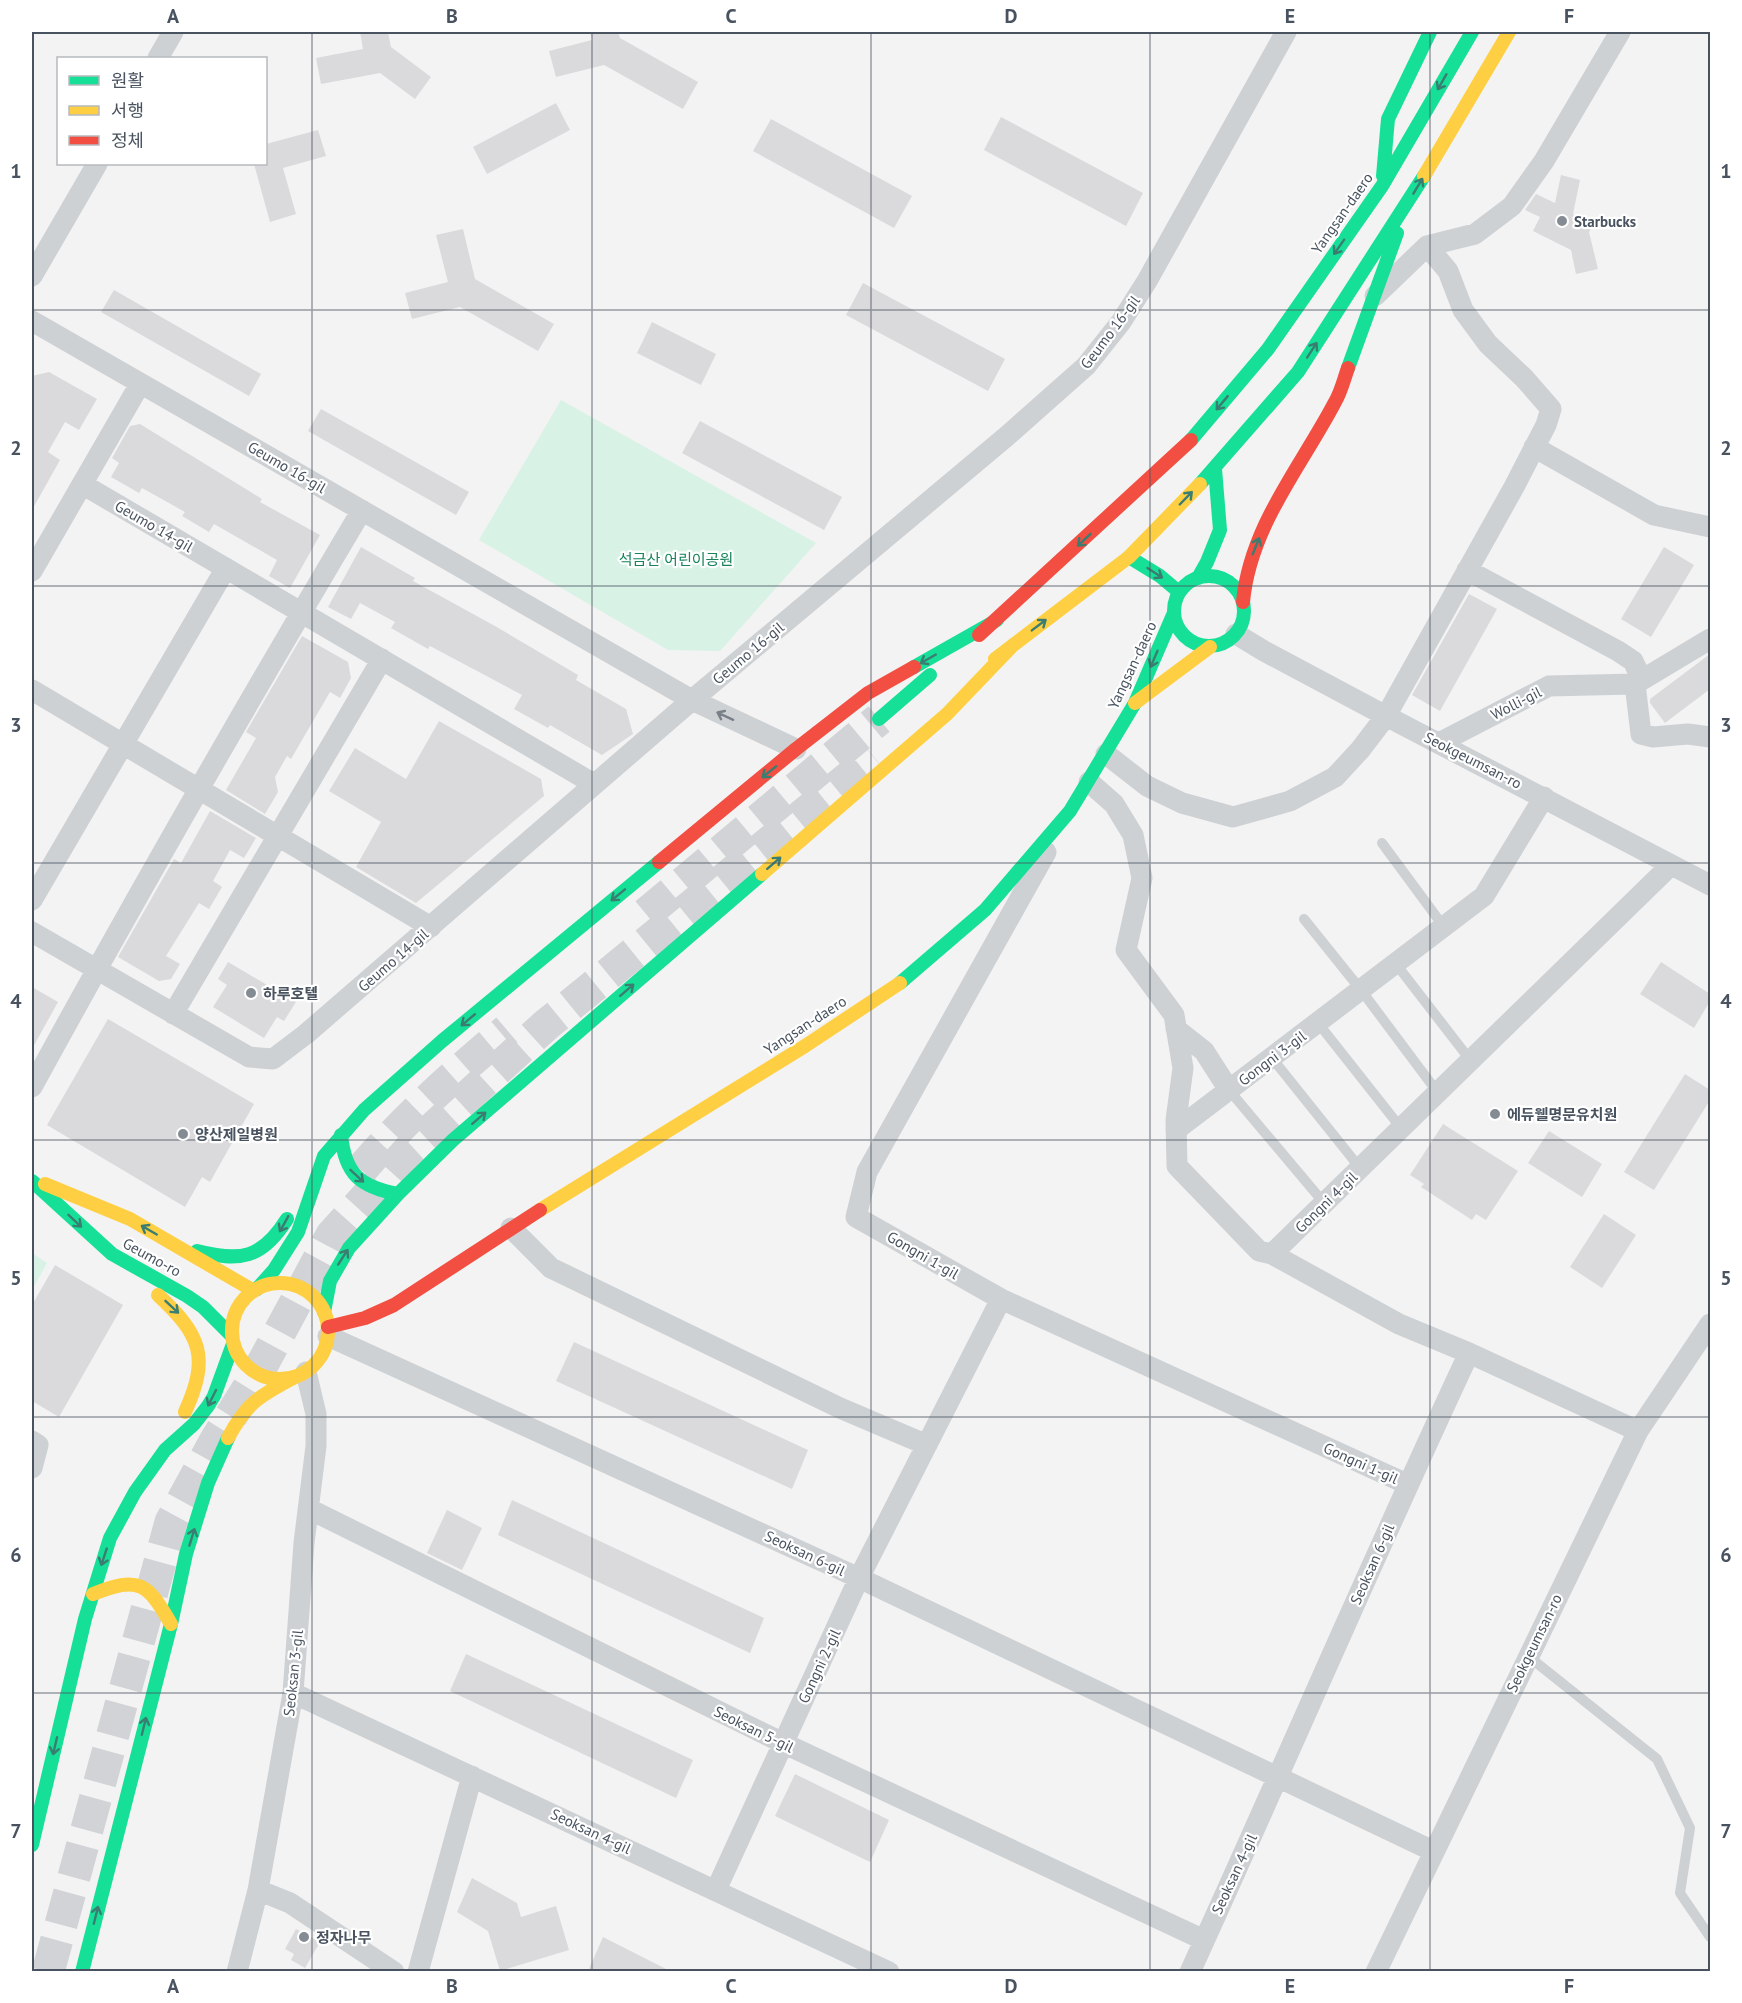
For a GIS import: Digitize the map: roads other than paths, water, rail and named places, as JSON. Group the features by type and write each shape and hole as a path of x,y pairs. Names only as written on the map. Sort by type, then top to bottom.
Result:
{"main road":[{"path":"1382,186 1388,120 1430,32"},
{"name":"Yangsan-daero","path":"879,719 997,620 1190,441 1268,349 1382,186 1472,32"},
{"path":"942,699 1129,557 1215,469 1298,372 1406,206 1509,32"},
{"path":"1243,602 1238,592 1220,578 1209,576 1198,578 1187,583 1179,592 1174,603 1173,615 1181,634 1199,646 1220,645 1236,634 1242,624 1245,580 1251,557 1263,529 1298,464 1336,401 1406,206"},
{"path":"1198,578 1220,530 1215,469"},
{"path":"1129,557 1160,576 1179,592"},
{"name":"Yangsan-daero","path":"328,1331 394,1305 511,1228 805,1046 906,978 985,910 1070,811 1135,703 1173,615"},
{"path":"170,1241 211,1255 229,1257 246,1257 259,1252 271,1243 280,1231 299,1190 341,1135 364,1110 442,1041 796,749 868,693 997,620"},
{"path":"82,1971 171,1624 186,1554 208,1483 229,1436 243,1413 259,1396 301,1375 317,1362 324,1350 328,1331 324,1311 330,1281 349,1248 398,1194 462,1132 947,714 1012,645"},
{"path":"1135,703 1162,685 1187,661 1210,647"},
{"path":"341,1135 342,1152 348,1168 357,1178 377,1190 398,1194"},
{"path":"165,1450 194,1424 214,1396 232,1340 232,1322 237,1310 244,1299 256,1290 274,1270 289,1249 298,1232 324,1156"},
{"name":"Geumo-ro","path":"32,1180 130,1219 256,1290"},
{"name":"Geumo-ro","path":"32,1180 112,1254 203,1307 232,1340"},
{"path":"32,1845 93,1594 110,1538 135,1492 165,1450 199,1380 200,1367 194,1336 187,1322 112,1254"},
{"path":"256,1290 272,1284 287,1284 302,1289 315,1298 324,1311"},
{"path":"232,1340 240,1358 250,1369 264,1377 279,1380 301,1375"},
{"path":"93,1594 123,1583 146,1588 156,1596 171,1624"}],"street":[{"path":"159,57 172,32"},
{"name":"Geumo 16-gil","path":"32,321 692,700 1007,436 1086,366 1121,322 1147,281 1286,32"},
{"path":"1375,297 1427,246 1475,234 1512,206 1544,161 1620,32"},
{"path":"32,276 96,165"},
{"path":"1106,754 1147,786 1182,803 1233,817 1290,801 1335,777 1360,750 1386,716 1546,425 1551,409 1524,378 1488,344 1463,310 1448,271 1427,246"},
{"path":"32,571 140,384"},
{"path":"1534,447 1654,515 1710,527"},
{"name":"Geumo 14-gil","path":"82,484 594,784"},
{"path":"32,1087 96,970 362,510"},
{"path":"32,900 226,568"},
{"path":"1467,570 1633,661 1639,682 1641,734 1653,737 1688,734 1710,737"},
{"name":"Seokgeumsan-ro","path":"1236,634 1386,716 1710,885"},
{"name":"Wolli-gil","path":"1439,743 1549,686 1639,682 1710,639"},
{"path":"173,1014 381,659"},
{"path":"32,690 430,927"},
{"path":"692,700 796,749"},
{"name":"Geumo 14-gil","path":"32,932 249,1057 273,1059 306,1034 692,700"},
{"name":"Gongni 3-gil","path":"1089,782 1114,804 1133,835 1142,878 1126,950 1174,1015 1176,1029 1204,1051 1229,1090 1484,896 1544,797"},
{"name":"Gongni 1-gil","path":"1070,811 867,1172 856,1217 1001,1299 1407,1484"},
{"name":"Gongni 4-gil","path":"1272,1254 1671,865"},
{"path":"1176,1029 1184,1068 1176,1130 1177,1166 1259,1251 1272,1254 1399,1324 1469,1353 1638,1431"},
{"path":"1176,1130 1229,1090"},
{"path":"511,1228 551,1268 840,1408 927,1445"},
{"name":"Gongni 2-gil","path":"716,1890 859,1578 1001,1299"},
{"name":"Seokgeumsan-ro","path":"1376,1971 1638,1431 1710,1324"},
{"name":"Seoksan 6-gil","path":"328,1331 859,1578 1433,1851"},
{"name":"Seoksan 6-gil","path":"1279,1778 1407,1484 1469,1353"},
{"name":"Seoksan 3-gil","path":"242,1969 293,1693 304,1543 316,1446 316,1414 301,1375"},
{"path":"32,1441 38,1445 32,1468"},
{"name":"Seoksan 5-gil","path":"309,1509 783,1743 1204,1940"},
{"name":"Seoksan 4-gil","path":"293,1693 889,1971"},
{"path":"418,1971 472,1776"},
{"name":"Seoksan 4-gil","path":"1190,1971 1279,1778"},
{"path":"258,1890 290,1903 394,1971"}],"lane":[{"path":"1382,843 1444,927"},
{"path":"1304,919 1361,990 1438,1093"},
{"path":"1396,964 1471,1061"},
{"path":"1318,1023 1401,1128"},
{"path":"1272,1058 1360,1168"},
{"path":"1229,1090 1324,1203"},
{"path":"1528,1656 1657,1759 1690,1828 1680,1893 1710,1937"}],"tunnel":[{"path":"646,914 879,719"},
{"path":"48,1972 171,1522 216,1440 256,1376 332,1235 409,1150 546,1025 874,757"},
{"path":"361,1170 431,1097 507,1030"}],"place":[{"name":"Starbucks","path":"1562,221"},
{"name":"하루호텔","path":"251,993"},
{"name":"에듀웰명문유치원","path":"1495,1114"},
{"name":"양산제일병원","path":"183,1134"},
{"name":"정자나무","path":"304,1937"}],"park label":[{"name":"석금산 어린이공원","path":"676,559"}]}
